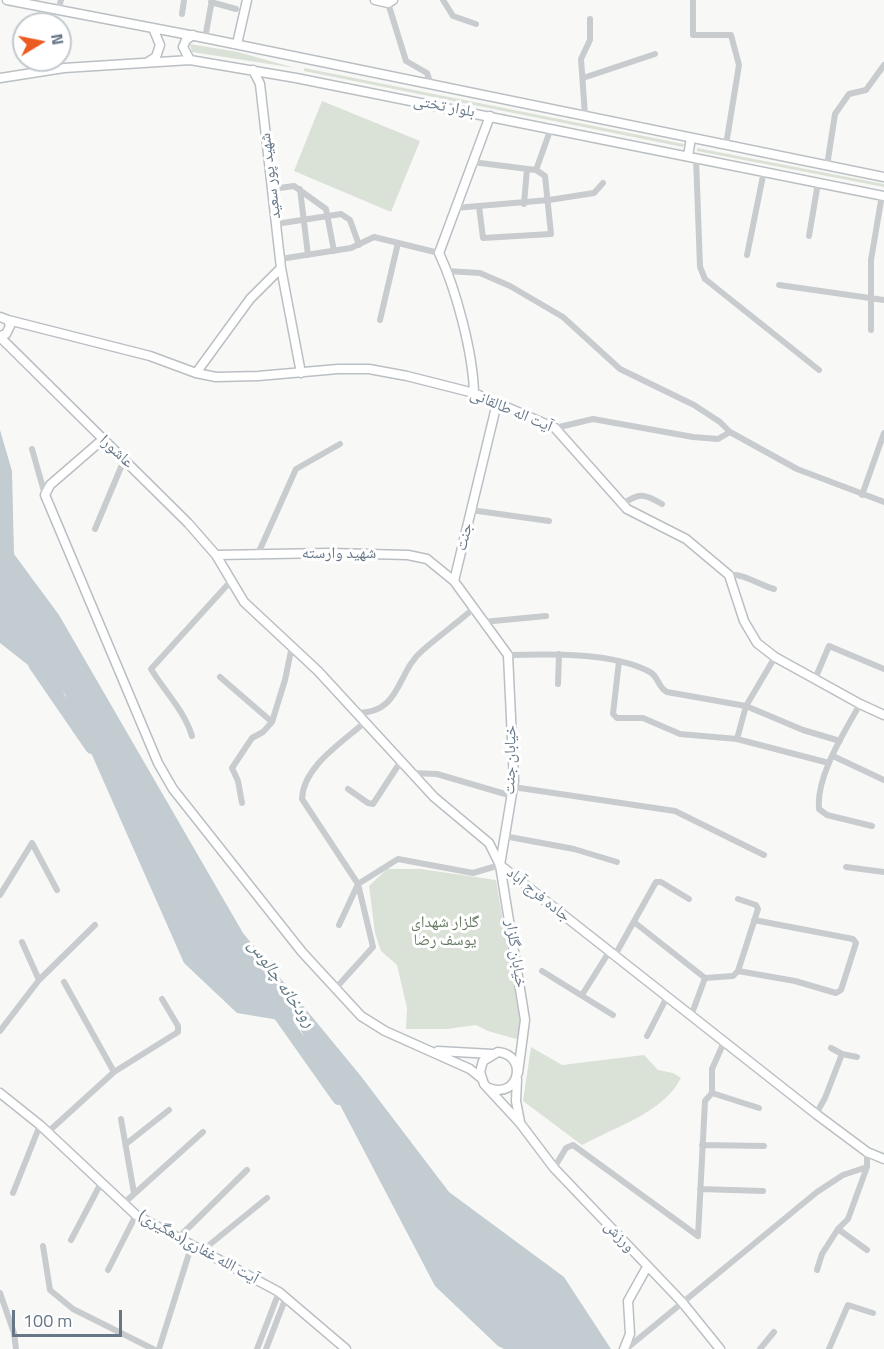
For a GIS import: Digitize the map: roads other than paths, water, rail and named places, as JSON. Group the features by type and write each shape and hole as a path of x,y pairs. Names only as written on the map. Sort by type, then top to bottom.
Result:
{"street":[{"name":"بلوار تختی","path":"7,0 193,35 884,177"},
{"path":"58,11 61,0"},
{"path":"182,14 184,0"},
{"path":"237,44 247,0"},
{"path":"375,0 390,1 406,61 427,73 431,85"},
{"path":"443,0 453,16 476,24"},
{"path":"693,0 693,35 731,36 740,64 726,145"},
{"path":"205,38 212,1 236,9"},
{"path":"585,115 581,59 590,40 591,19"},
{"path":"145,63 156,57 160,45 153,28"},
{"path":"190,60 183,47 186,39 193,35"},
{"path":"583,78 655,54"},
{"name":"بلوار تختی","path":"0,78 64,68 190,60 490,116 883,195"},
{"path":"827,166 835,114 849,94 866,90 884,65"},
{"name":"شهید پور سعید","path":"253,70 260,84 280,264 301,373"},
{"path":"260,84 271,74"},
{"path":"474,393 474,372 447,271 439,253 490,116"},
{"path":"536,170 551,128"},
{"path":"691,138 700,267 705,279 819,370"},
{"path":"472,162 536,170 545,176 551,234 483,238 479,206"},
{"path":"524,204 527,169"},
{"path":"747,255 764,171"},
{"path":"455,208 524,204 549,200 594,192 603,183"},
{"path":"809,236 818,183"},
{"path":"272,189 294,186 326,209 330,216 334,251"},
{"path":"300,189 308,255"},
{"path":"872,330 871,260 883,195"},
{"path":"276,224 341,214 350,220 359,244"},
{"path":"196,373 250,299 280,264 308,255 359,244 374,237 439,253"},
{"path":"380,320 398,243"},
{"path":"447,271 480,273 510,286 563,317 620,369 693,405 720,422 730,432 797,469 884,502"},
{"path":"779,285 884,300"},
{"name":"آیت اله طالقانی","path":"4,329 27,325 150,356 196,373 216,377 369,369 474,393 555,428 623,504 686,539 729,575"},
{"name":"عاشورا","path":"4,329 13,350 102,440 161,494 216,555"},
{"name":"جنت","path":"454,581 497,403"},
{"path":"555,428 593,419 693,437 718,439 730,432"},
{"path":"862,495 884,433"},
{"path":"45,495 50,485 102,440"},
{"path":"257,556 296,470 340,444"},
{"path":"32,449 45,495 158,763 180,798 302,952 361,1016 385,1031 470,1069 495,1091 508,1089 518,1076 515,1060 504,1053"},
{"path":"95,530 124,460"},
{"path":"623,504 635,495 645,494 662,504"},
{"path":"471,510 549,521"},
{"name":"شهید وارسته","path":"216,555 329,553 408,555 427,559 454,581"},
{"name":"جاده فرج آباد","path":"216,555 244,602 292,645 434,797 489,843 500,865 816,1114 867,1152 884,1159"},
{"path":"774,589 753,583 739,574 729,575 744,621 757,643 775,657 884,715"},
{"path":"454,581 508,655 559,654 627,661 656,675 663,690 667,692 746,706 803,730 840,741"},
{"path":"192,736 173,697 163,689 151,669 230,582"},
{"path":"357,713 378,711 389,702 421,651 474,609"},
{"path":"483,622 546,616"},
{"path":"242,802 238,781 232,768 252,738 264,732 272,722 285,680 292,645"},
{"path":"814,679 829,646 884,669"},
{"path":"558,684 559,654"},
{"name":"خیابان جنت","path":"500,865 512,791 513,725 508,655"},
{"path":"737,739 746,706 775,657"},
{"path":"620,661 613,714 617,718 630,716 643,718 680,734 737,739 829,763"},
{"path":"220,676 272,722"},
{"path":"860,704 829,763 819,809 827,815 872,826"},
{"path":"335,988 373,947 358,884 302,799 302,792 316,766 365,722"},
{"path":"833,756 884,780"},
{"path":"348,789 373,804 400,761"},
{"path":"411,773 436,774 512,791 675,811 764,855"},
{"path":"504,836 574,849 617,862"},
{"path":"0,895 32,843 57,890"},
{"path":"339,925 358,884 398,859 473,873 500,865"},
{"name":"خیابان گلزار","path":"500,865 525,1020 516,1101 520,1123"},
{"path":"846,867 884,872"},
{"path":"582,995 634,921 656,882 661,882 689,899"},
{"path":"634,921 705,978 733,976 738,971 754,920 756,905 738,899"},
{"path":"738,971 795,981 836,993 841,990 856,943 854,939 754,920"},
{"path":"0,1031 39,980 95,925"},
{"path":"22,942 39,980"},
{"path":"542,970 613,1015"},
{"path":"691,1016 705,978"},
{"path":"64,982 114,1072"},
{"path":"647,1036 667,997"},
{"path":"48,1132 114,1072 178,1032 178,1026 162,999"},
{"path":"554,1168 566,1148 573,1145 698,1236 705,1101 712,1094 712,1069 724,1042"},
{"path":"431,1051 492,1054 504,1053 524,1044"},
{"path":"831,1048 842,1054 857,1057"},
{"path":"481,1078 483,1061 492,1054"},
{"path":"816,1114 825,1098 842,1054"},
{"name":"ورزش","path":"489,1088 520,1123 554,1168 682,1302 720,1349"},
{"name":"آیت الله غفاری(دهگیری)","path":"0,1093 48,1132 136,1215 283,1295 346,1349"},
{"path":"712,1094 759,1108"},
{"path":"126,1144 168,1110"},
{"path":"121,1119 134,1193"},
{"path":"13,1193 40,1125"},
{"path":"123,1204 203,1132"},
{"path":"702,1145 764,1146"},
{"path":"817,1270 822,1254 838,1229 848,1219 867,1167 867,1152"},
{"path":"625,1349 817,1192 843,1175 867,1167"},
{"path":"179,1237 247,1170"},
{"path":"71,1240 101,1183"},
{"path":"700,1189 763,1191"},
{"path":"203,1250 267,1198"},
{"path":"108,1270 136,1215"},
{"path":"838,1229 867,1251"},
{"path":"159,1349 192,1244"},
{"path":"43,1246 50,1290 73,1309 153,1349"},
{"path":"625,1349 630,1334 628,1301 647,1267"},
{"path":"0,1293 15,1333 16,1349"},
{"path":"257,1349 283,1295"},
{"path":"266,1349 283,1295"},
{"path":"829,1349 848,1305 873,1313"},
{"path":"760,1349 774,1332"}],"water":[{"path":"0,430 12,471 14,554 59,615 243,933 360,1075 449,1192 564,1277 611,1349 504,1349 498,1346 435,1286 297,1023 237,1013 184,963 65,694 0,643"}],"waterway":[{"name":"رودخانه چالوس","path":"35,664 92,747"},
{"name":"رودخانه چالوس","path":"274,1006 339,1098"}],"park label":[{"name":"گلزار شهدای یوسف رضا","path":"445,932"}]}
